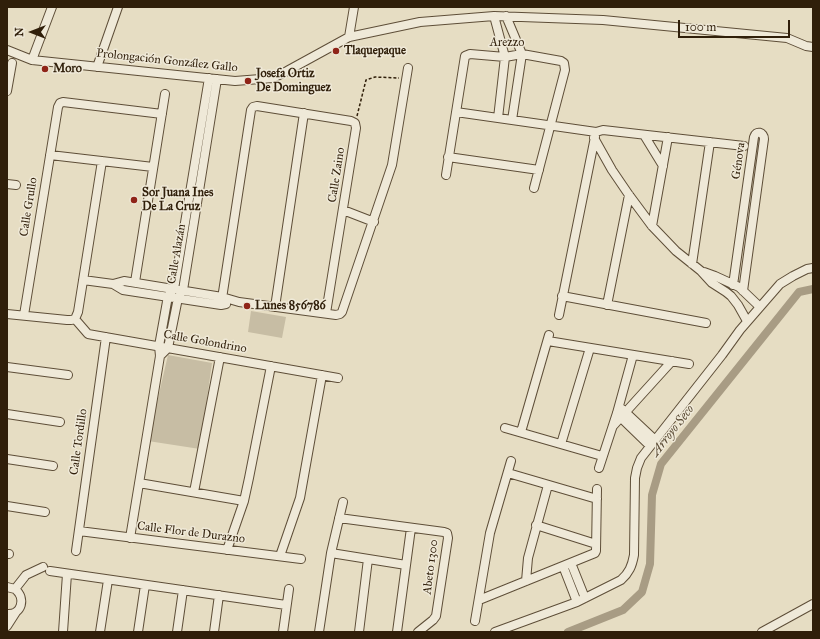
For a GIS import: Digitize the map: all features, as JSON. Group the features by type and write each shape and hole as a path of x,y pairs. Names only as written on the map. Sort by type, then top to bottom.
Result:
{"street":[{"path":"32,60 52,7"},
{"path":"97,67 118,7"},
{"path":"349,37 354,7"},
{"path":"494,16 505,57 498,118"},
{"name":"Prolongación González Gallo","path":"7,50 32,60 236,81 273,78 349,37 420,22 494,16 603,20 787,38 806,46 813,47"},
{"path":"506,16 522,54 512,120"},
{"name":"Arezzo","path":"446,175 464,56 470,54 505,57 522,54 561,61 564,63 566,70 534,188"},
{"path":"7,91 12,63"},
{"path":"113,284 123,290 178,298 239,302 340,314 374,222 392,165 408,68"},
{"name":"Calle Alazán","path":"130,538 160,356 159,346 168,296 174,289 209,78"},
{"name":"Calle Alazán","path":"168,348 178,298 183,290 217,79"},
{"path":"135,282 165,94"},
{"name":"Calle Grullo","path":"24,315 58,106 60,103 63,102 162,114"},
{"path":"222,301 251,110 253,107 257,106 304,113 355,123"},
{"path":"456,112 551,126 595,135 603,130 744,146"},
{"path":"275,307 304,113"},
{"name":"Calle Zaino","path":"326,313 356,128 355,123"},
{"name":"Génova","path":"733,285 752,151 755,135 760,132 764,136 743,291"},
{"path":"644,134 663,166"},
{"path":"595,135 612,170 652,226 676,251 701,271 712,283 731,296 747,321"},
{"path":"558,315 595,135"},
{"path":"652,226 668,137"},
{"path":"692,264 710,142"},
{"path":"752,151 762,153"},
{"path":"50,155 153,167"},
{"path":"448,157 539,170"},
{"path":"7,314 67,320 75,319 78,312 102,161"},
{"path":"7,184 16,185"},
{"path":"607,305 629,195"},
{"path":"343,210 374,222"},
{"path":"743,218 753,219"},
{"path":"495,632 577,602 621,580 630,570 634,555 635,478 641,458 747,321 780,284 807,269 813,268"},
{"path":"701,271 738,287 760,307"},
{"path":"83,280 113,284 124,281 135,282 183,290 222,301"},
{"path":"562,296 706,323"},
{"name":"Calle Golondrino","path":"75,319 88,334 338,378"},
{"name":"Calle Tordillo","path":"76,551 106,337"},
{"path":"520,432 548,338 590,348 689,364"},
{"path":"160,356 168,348"},
{"path":"561,444 590,348"},
{"path":"620,412 633,355"},
{"path":"194,492 220,357"},
{"path":"598,468 611,428 620,412 672,361"},
{"path":"7,366 68,375"},
{"path":"227,550 244,501 271,366"},
{"path":"280,556 300,498 322,375"},
{"path":"620,412 653,443"},
{"path":"7,414 60,422"},
{"path":"505,428 602,456"},
{"path":"7,459 53,466"},
{"path":"475,621 490,533 511,461"},
{"path":"508,473 597,499"},
{"path":"139,483 244,501"},
{"path":"526,581 528,558 548,484"},
{"path":"479,600 595,553 597,489"},
{"path":"319,632 331,553 343,502"},
{"path":"7,506 45,512"},
{"name":"Abeto 1300","path":"339,518 447,533 448,538 436,616 418,632"},
{"path":"536,525 596,544"},
{"path":"397,632 411,528"},
{"name":"Calle Flor de Durazno","path":"79,531 301,559"},
{"path":"331,553 406,565"},
{"path":"358,632 368,559"},
{"path":"567,564 585,598"},
{"path":"567,564 577,602"},
{"path":"7,626 20,608 22,602 21,596 11,588 26,575 47,569 67,574 286,605"},
{"path":"63,632 67,574"},
{"path":"100,632 108,580"},
{"path":"138,632 145,585"},
{"path":"283,632 289,589"},
{"path":"177,632 183,590"},
{"path":"214,632 218,595"},
{"path":"762,632 813,604"},
{"path":"7,614 16,612"}],"path":[{"path":"355,123 366,80 375,77 406,79"}],"shaded area":[{"path":"251,311 286,317 282,338 248,332"},
{"path":"168,355 212,363 200,449 148,441"}],"waterway":[{"name":"Arroyo Seco","path":"568,632 623,610 642,592 650,564 652,495 661,464 799,292 813,289"}],"place":[{"name":"Tlaquepaque","path":"336,51"},
{"name":"Moro","path":"45,69"},
{"name":"Josefa Ortiz De Dominguez","path":"248,81"},
{"name":"Sor Juana Ines De La Cruz","path":"134,200"},
{"name":"Lunes 856786","path":"247,306"}]}
